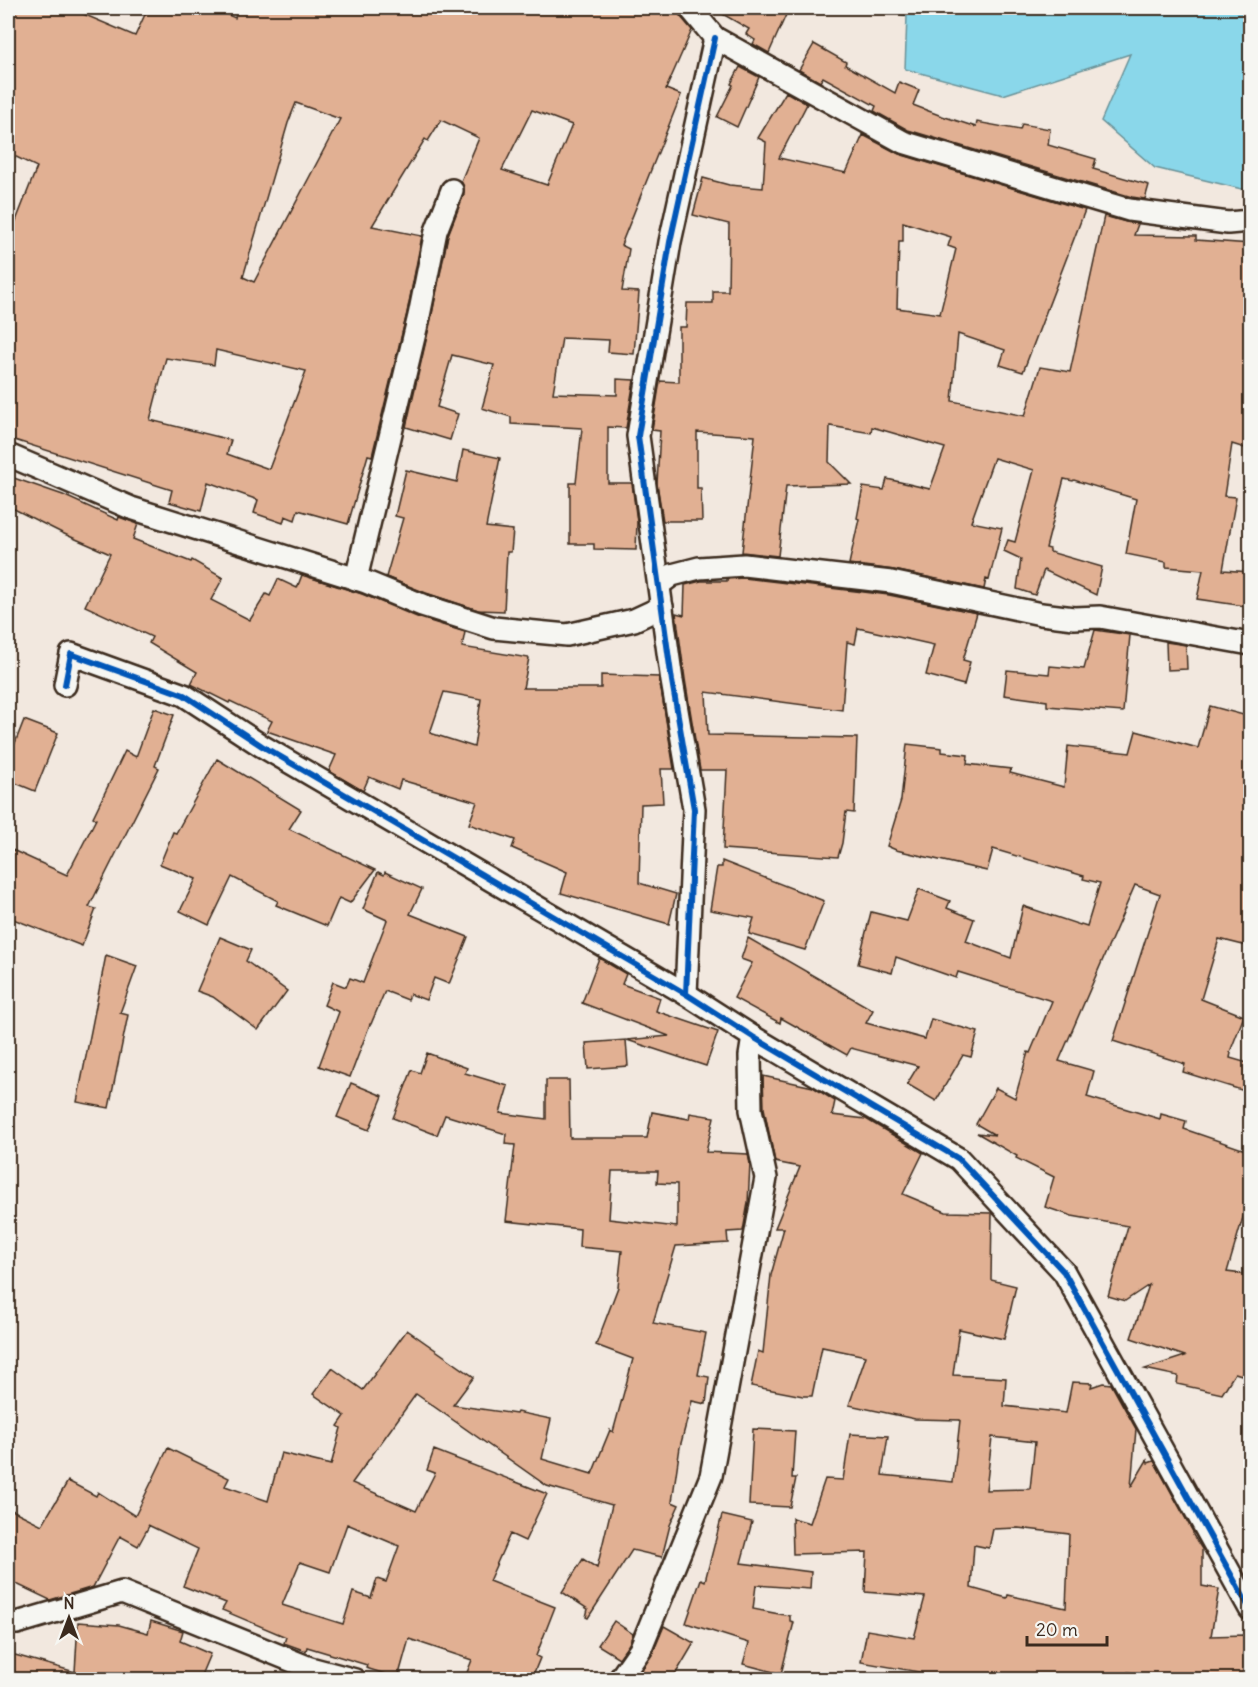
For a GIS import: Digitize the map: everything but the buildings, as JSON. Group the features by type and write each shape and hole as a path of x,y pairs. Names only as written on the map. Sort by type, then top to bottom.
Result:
{"street":[{"path":"690,8 715,38 903,142 1129,210 1228,223 1251,221"},
{"path":"686,994 694,809 672,681 638,436 670,242 715,38"},
{"path":"356,579 419,316 436,231 452,190"},
{"path":"8,455 131,508 356,579 422,605 494,628 567,635 634,620 662,607"},
{"path":"659,585 672,575 699,568 744,565 891,582 1041,614 1074,618 1100,617 1251,644"},
{"path":"65,685 71,654 184,695 281,758 686,994 753,1037 959,1159 1064,1272 1251,1609"},
{"path":"620,1680 640,1650 711,1476 766,1178 751,1110 750,1056 753,1037"},
{"path":"8,1621 17,1623 122,1592 310,1668 355,1680"}],"water":[{"path":"879,8 1250,8 1250,191 1155,168 1101,121 1130,54 1003,95 905,69 907,16"}],"cycle path":[{"path":"686,994 694,809 672,681 638,436 670,242 715,38"},
{"path":"65,685 71,654 184,695 262,746 686,994 753,1037 959,1159 1064,1272 1250,1609"}]}
